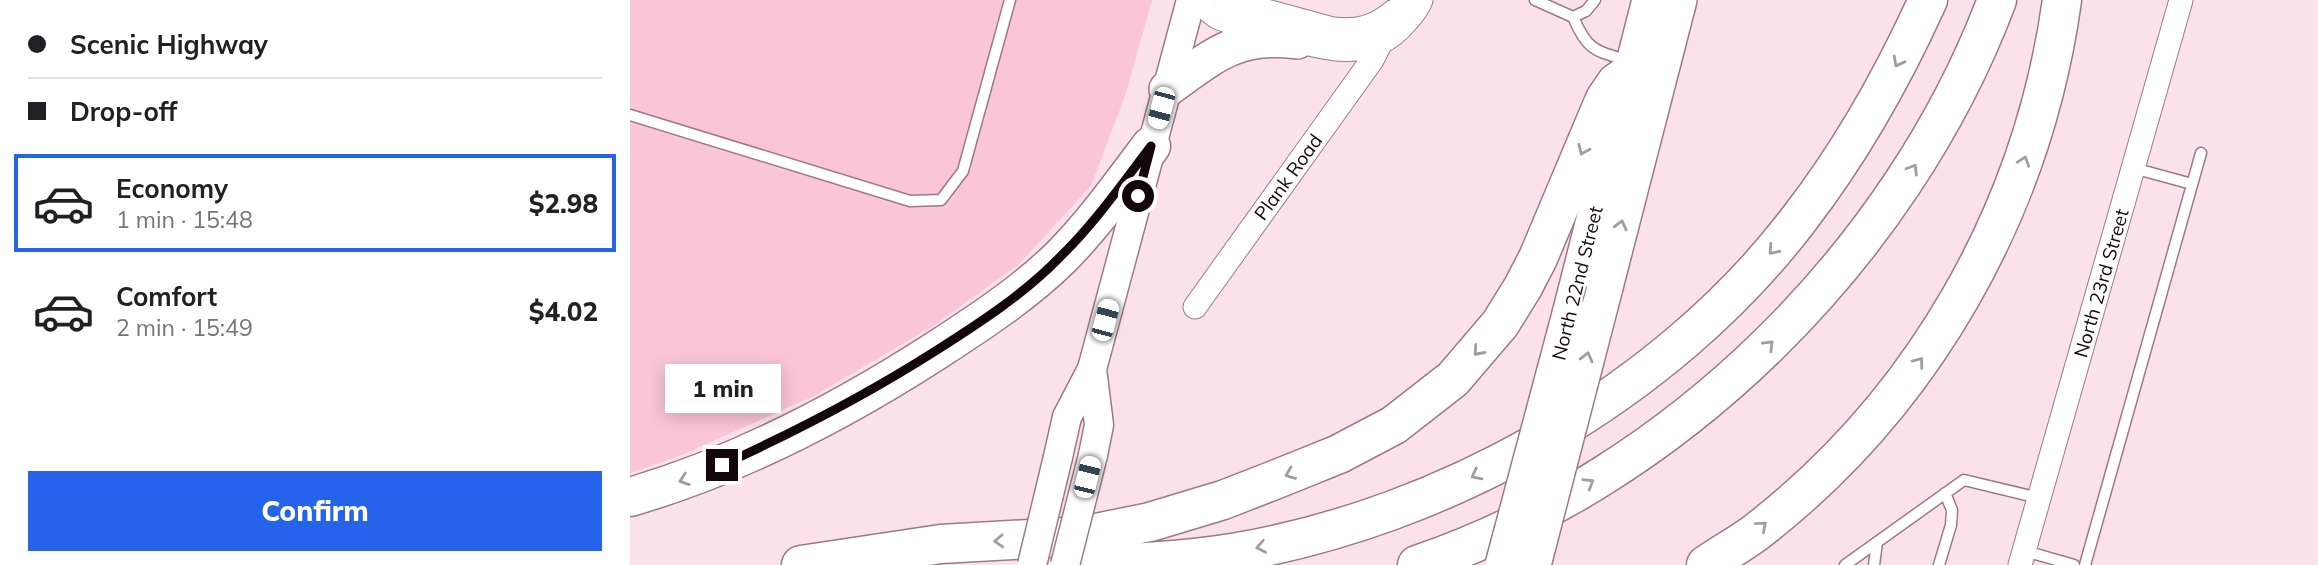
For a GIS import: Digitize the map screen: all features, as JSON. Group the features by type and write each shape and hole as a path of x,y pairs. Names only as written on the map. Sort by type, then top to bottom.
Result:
{"highway":[{"path":"1081,565 1154,562 1224,554 1279,544 1357,523 1458,484 1552,435 1587,412 1652,365 1716,310 1798,221 1867,118 1928,0"},
{"path":"1418,565 1529,516 1617,467 1663,435 1757,357 1832,277 1874,225 1912,171 1948,106 1997,0"},
{"path":"1706,565 1755,533 1865,430 1925,353 1972,279 2021,173 2049,74 2062,0"},
{"path":"801,565 942,544 1081,536 1150,522 1223,500 1282,477 1339,454 1394,425 1453,379 1500,324 1524,287 1538,258 1605,99 1632,67"},
{"path":"630,497 686,480 800,429 891,379 1003,306 1031,285 1082,234 1151,146"}],"main road":[{"name":"North 22nd Street","path":"1503,565 1632,67 1653,3"},
{"name":"North 22nd Street","path":"1533,565 1604,291 1653,3"},
{"path":"1167,89 1216,55 1244,42 1275,38 1297,41"}],"street":[{"path":"1032,565 1068,417 1092,369 1151,146 1194,0 1216,17 1297,41 1331,49 1365,49 1378,45"},
{"name":"Plank Road","path":"1226,0 1345,30 1364,29 1377,24 1403,0"},
{"name":"Plank Road","path":"1195,307 1372,60 1403,0"},
{"name":"Plank Road","path":"1378,45 1397,32 1421,0"},
{"name":"North 23rd Street","path":"2022,558 2181,0"},
{"path":"1065,565 1099,425 1092,369"}],"lane":[{"path":"630,115 910,201 941,200 963,171 1010,0"},
{"path":"1535,0 1573,17 1581,35 1593,50 1632,67"},
{"path":"1573,17 1586,11 1595,0"},
{"path":"2085,565 2201,153"},
{"path":"2133,168 2192,184"},
{"path":"1845,565 1964,480 2039,498"},
{"path":"1939,565 1951,524 1952,510 1945,494"},
{"path":"1874,565 1877,542"},
{"path":"2022,558 2074,565"}],"shaded area":[{"path":"630,0 1152,0 1126,93 1091,186 1018,265 933,326 812,397 677,457 630,473"}],"route":[{"path":"722,465 850,403 911,367 1003,306 1031,285 1082,234 1151,146 1138,196"}]}
